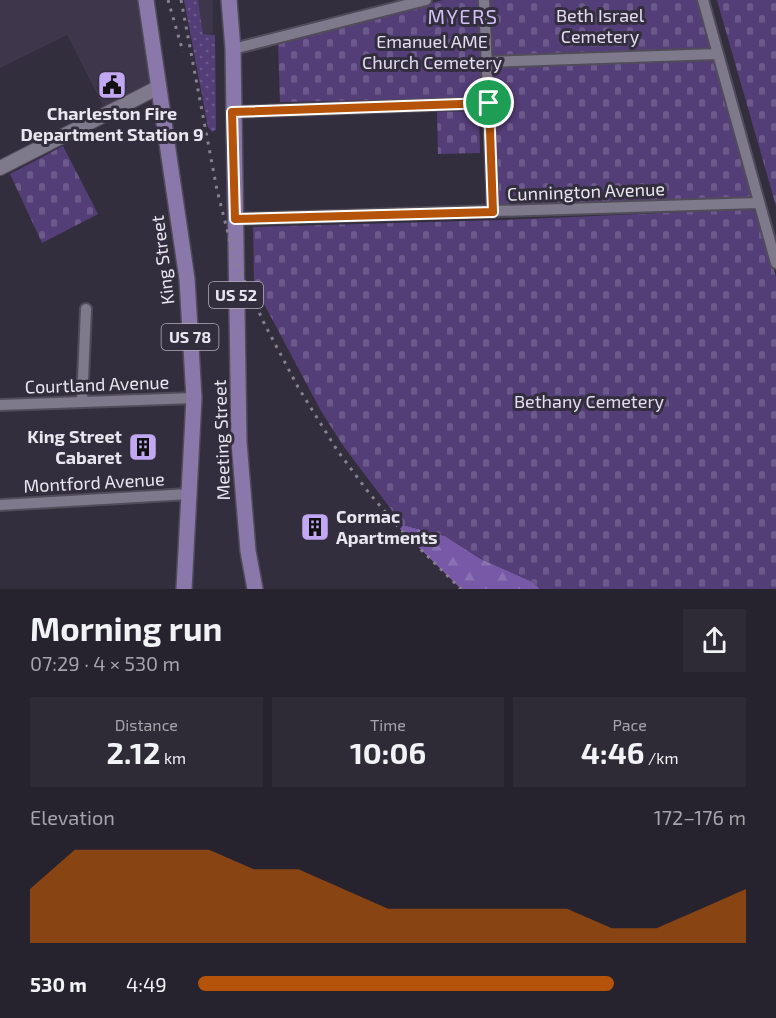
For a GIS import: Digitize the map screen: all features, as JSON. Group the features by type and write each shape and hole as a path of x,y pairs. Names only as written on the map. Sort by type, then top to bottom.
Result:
{"main road":[{"name":"King Street","path":"146,0 187,279 194,398 184,589"},
{"name":"Meeting Street","path":"230,0 233,49 232,112 239,442 248,551 255,589"}],"street":[{"path":"233,49 426,0"},
{"path":"484,0 493,212"},
{"path":"703,0 776,263"},
{"path":"487,62 717,54"},
{"path":"0,168 159,87"},
{"path":"232,112 489,103"},
{"name":"Cunnington Avenue","path":"235,219 759,203"},
{"path":"82,402 86,309"},
{"name":"Courtland Avenue","path":"0,405 194,398"},
{"name":"Montford Avenue","path":"0,505 189,494"}],"shaded area":[{"path":"0,0 146,0 157,88 107,113 67,35 0,68"},
{"path":"198,0 213,0 213,33 203,34"}],"green space":[{"path":"184,0 198,0 203,34 215,35 216,130 212,132 208,127"},
{"name":"Emanuel AME Church Cemetery","path":"443,0 479,0 484,93 477,98 280,102 278,43"},
{"name":"Beth Israel Cemetery","path":"488,0 697,0 711,45 707,51 495,56 491,53"},
{"path":"717,0 776,0 776,206"},
{"path":"713,60 752,191 750,197 746,199 502,206 497,202 492,70 496,66"},
{"path":"479,111 480,153 438,154 437,112"},
{"path":"63,146 98,214 42,243 10,174"},
{"name":"Bethany Cemetery","path":"753,209 759,218 776,277 776,589 540,589 533,582 481,559 445,536 403,525 344,447 321,411 254,285 253,227 503,220"},
{"path":"403,525 445,536 481,559 533,582 540,589 461,589 400,529"}],"railway":[{"path":"168,0 183,52"},
{"path":"181,0 217,190 235,261 265,325 298,387 337,450 400,529 461,589"}],"place":[{"name":"Charleston Fire Department Station 9","path":"112,85"},
{"name":"King Street Cabaret","path":"143,447"},
{"name":"Cormac Apartments","path":"315,527"}],"district":[{"name":"MYERS","path":"463,17"}],"route":[{"path":"489,103 493,212 235,219 232,112 489,103"}]}
